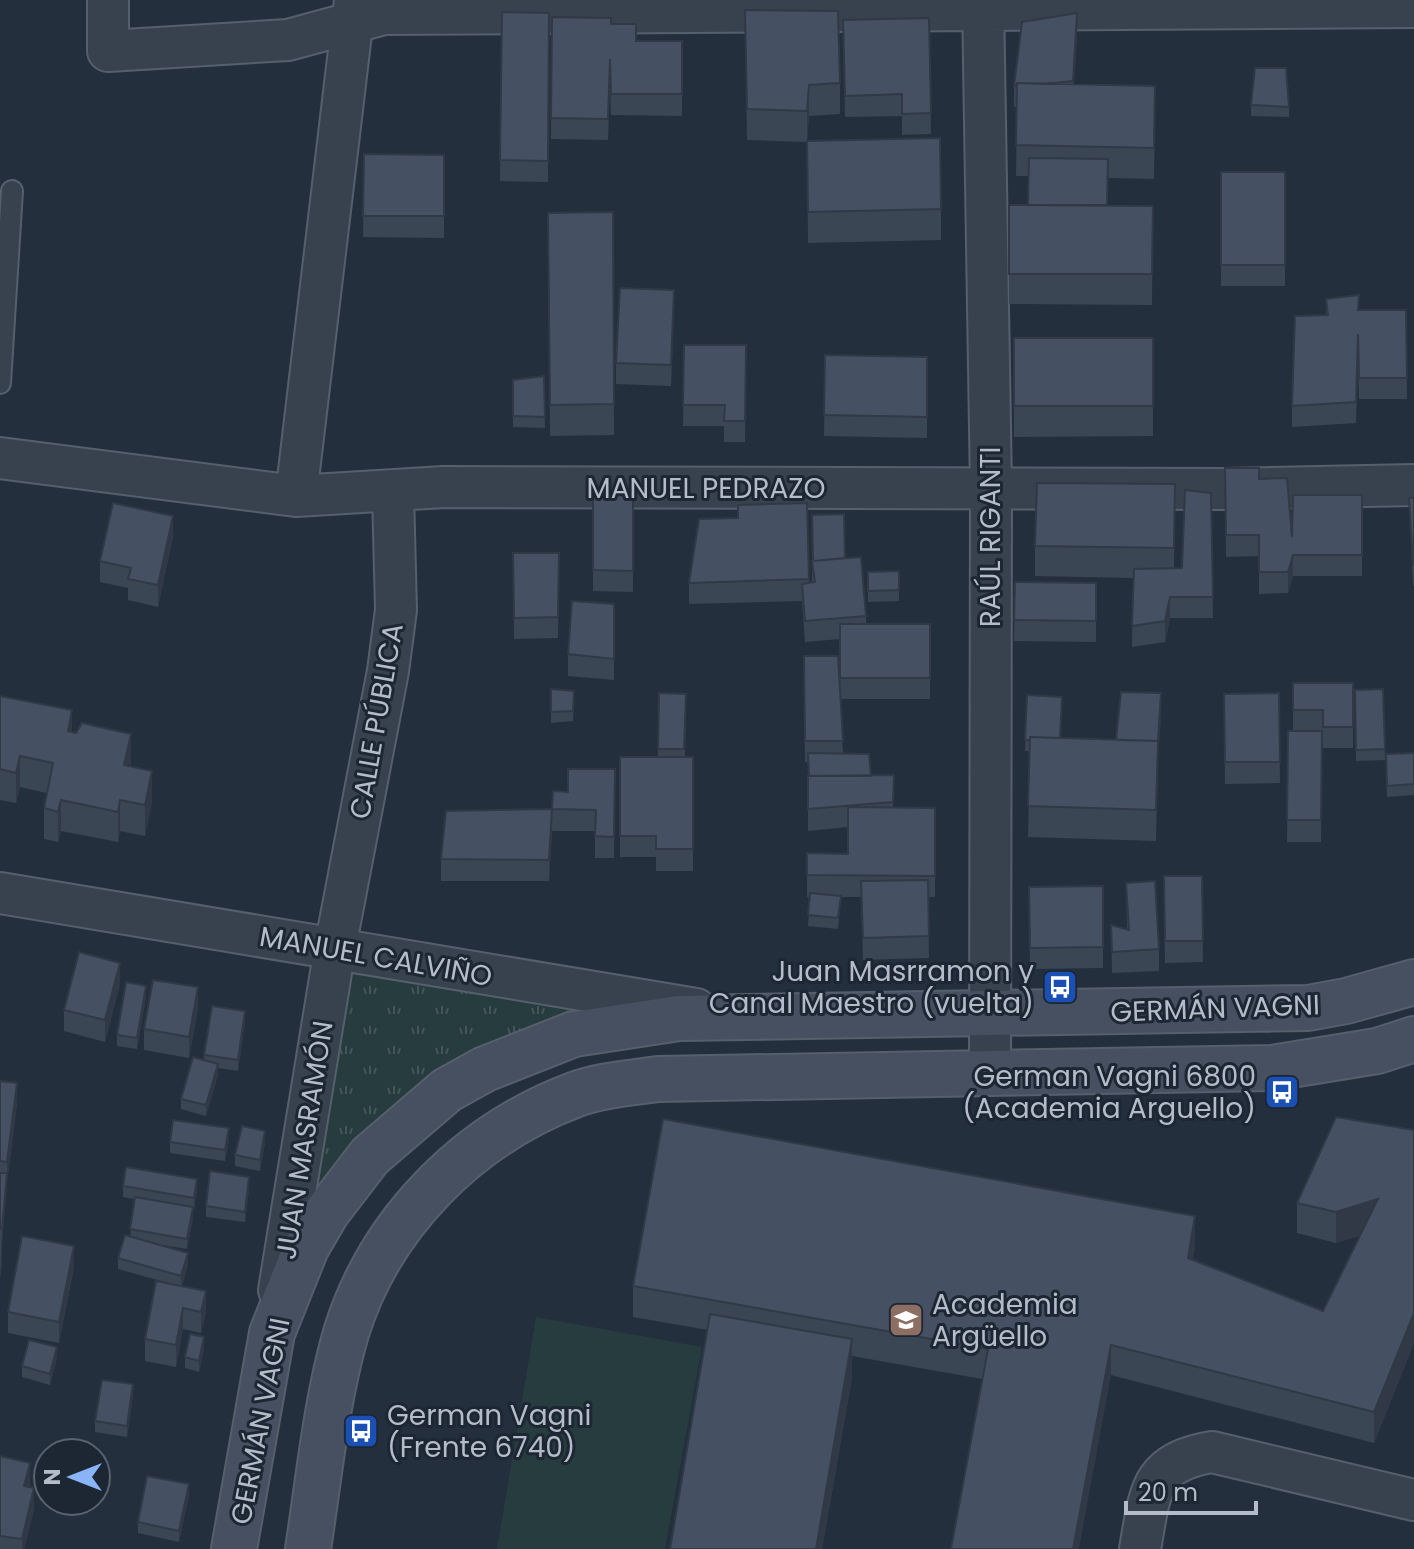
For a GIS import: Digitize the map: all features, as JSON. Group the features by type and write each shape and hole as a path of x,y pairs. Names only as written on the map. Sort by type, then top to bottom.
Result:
{"main road":[{"name":"GERMÁN VAGNI","path":"234,1549 272,1333 306,1248 327,1212 370,1156 447,1090 529,1049 574,1034 679,1018 1308,1008 1414,982"},
{"name":"GERMÁN VAGNI","path":"308,1549 334,1390 352,1320 389,1242 429,1188 470,1154 530,1114 577,1093 658,1079 1272,1068 1377,1051 1414,1039"}],"street":[{"path":"108,0 108,51 288,40 354,10 384,14 983,4 1414,7"},
{"name":"RAÚL RIGANTI","path":"983,4 991,489 990,1074"},
{"path":"296,496 354,10"},
{"name":"MANUEL PEDRAZO","path":"0,458 296,496 393,493 444,487 991,489 1414,485"},
{"name":"CALLE PÚBLICA","path":"335,948 388,671 396,610 393,493"},
{"name":"MANUEL CALVIÑO","path":"0,893 751,1018"},
{"name":"JUAN MASRAMÓN","path":"272,1333 335,948"},
{"path":"1140,1549 1151,1488 1167,1465 1188,1456 1212,1452 1414,1500"}],"lane":[{"path":"0,383 12,191"}],"green space":[{"path":"347,970 620,1010 473,1048 375,1128 305,1211"},
{"path":"536,1317 702,1347 665,1549 497,1549"}],"building":[{"path":"745,10 838,11 840,83 809,85 807,111 747,109"},
{"path":"502,12 549,13 548,161 500,160"},
{"path":"1077,13 1073,81 1017,83 1014,86 1022,22"},
{"path":"552,17 611,18 611,24 636,24 636,41 682,41 682,94 611,94 610,59 608,119 551,118"},
{"path":"929,18 931,113 902,114 902,94 845,96 843,20"},
{"path":"1255,68 1286,68 1289,107 1251,105"},
{"path":"1017,83 1155,86 1154,148 1016,145"},
{"path":"940,138 941,209 808,212 807,141"},
{"path":"364,154 444,155 444,216 363,216"},
{"path":"1029,158 1108,159 1107,205 1028,205"},
{"path":"1221,172 1285,172 1285,265 1221,265"},
{"path":"1009,205 1153,206 1152,274 1009,274"},
{"path":"613,212 614,404 550,405 548,213"},
{"path":"620,288 674,290 671,365 616,363"},
{"path":"1359,295 1358,310 1406,310 1407,378 1359,378 1358,334 1356,402 1292,406 1295,316 1328,315 1326,299"},
{"path":"1014,338 1153,338 1153,406 1014,406"},
{"path":"684,345 746,345 745,421 724,421 725,405 683,405"},
{"path":"825,355 927,357 927,417 824,415"},
{"path":"544,376 545,417 513,416 513,380"},
{"path":"1225,468 1259,468 1259,479 1287,478 1292,537 1293,495 1362,495 1362,555 1293,555 1288,572 1259,572 1259,535 1226,535"},
{"path":"1037,483 1175,484 1174,548 1035,546"},
{"path":"1185,490 1211,493 1213,597 1170,597 1165,621 1132,626 1134,569 1182,568"},
{"path":"593,492 633,493 633,571 593,570"},
{"path":"1409,498 1414,498 1414,565 1413,565"},
{"path":"113,503 173,516 158,585 128,579 131,568 100,561"},
{"path":"807,503 809,579 689,583 699,519 738,518 738,505"},
{"path":"844,514 845,558 813,561 812,515"},
{"path":"513,553 559,553 558,617 514,618"},
{"path":"861,557 866,616 805,621 802,584 815,582 812,561"},
{"path":"899,571 899,590 868,591 868,572"},
{"path":"1015,582 1096,583 1096,621 1014,620"},
{"path":"572,601 614,604 614,659 568,654"},
{"path":"840,624 930,624 930,678 840,678"},
{"path":"804,656 838,656 843,741 805,741"},
{"path":"1293,683 1353,683 1353,727 1323,727 1323,710 1293,710"},
{"path":"551,689 574,691 573,711 551,712"},
{"path":"1383,689 1385,749 1356,750 1355,690"},
{"path":"1121,692 1161,693 1158,741 1116,740"},
{"path":"659,693 686,694 684,749 658,749"},
{"path":"1279,693 1280,762 1225,762 1224,694"},
{"path":"1027,695 1062,697 1060,738 1030,737 1030,740 1025,740"},
{"path":"0,696 72,710 68,731 76,733 82,723 131,734 124,765 152,771 145,805 120,800 118,812 61,800 58,812 44,808 53,763 20,756 16,773 0,769"},
{"path":"1288,731 1322,731 1321,820 1287,820"},
{"path":"1030,737 1158,741 1156,810 1028,806"},
{"path":"808,753 869,754 871,776 809,776"},
{"path":"1414,753 1414,784 1387,786 1386,754"},
{"path":"620,757 693,757 693,849 656,849 656,836 620,836"},
{"path":"568,769 615,769 614,837 595,836 596,810 552,809 553,791 568,792"},
{"path":"894,775 893,802 808,809 808,776"},
{"path":"848,807 935,808 935,876 807,875 807,853 848,854"},
{"path":"552,809 549,860 441,859 446,811"},
{"path":"1164,876 1202,876 1203,941 1165,941"},
{"path":"928,880 929,936 863,938 861,881"},
{"path":"1155,881 1159,949 1112,952 1111,925 1129,930 1126,883"},
{"path":"1103,886 1103,947 1030,948 1029,887"},
{"path":"810,893 841,896 838,918 808,915"},
{"path":"79,952 120,963 105,1020 64,1010"},
{"path":"153,980 198,987 189,1037 144,1029"},
{"path":"126,982 146,986 137,1038 117,1035"},
{"path":"212,1006 245,1011 238,1060 204,1055"},
{"path":"193,1057 218,1064 206,1105 181,1099"},
{"path":"0,1081 17,1083 7,1162 0,1161"},
{"path":"1336,1117 1414,1130 1414,1313 1374,1412 1111,1345 1073,1549 951,1549 988,1349 633,1286 663,1119 1195,1216 1188,1258 1323,1311 1378,1199 1336,1212 1297,1203"},
{"path":"173,1120 229,1128 225,1150 170,1142"},
{"path":"242,1126 265,1131 260,1160 235,1155"},
{"path":"126,1167 197,1179 194,1198 123,1186"},
{"path":"210,1171 249,1177 245,1212 206,1206"},
{"path":"0,1173 7,1173 2,1229 0,1229"},
{"path":"135,1197 193,1207 187,1239 130,1229"},
{"path":"125,1235 188,1253 181,1276 118,1258"},
{"path":"22,1236 74,1246 59,1322 8,1312"},
{"path":"156,1281 206,1291 201,1312 183,1308 176,1345 145,1339"},
{"path":"710,1314 852,1339 816,1549 670,1549"},
{"path":"190,1334 204,1337 199,1361 185,1357"},
{"path":"29,1340 57,1347 50,1374 22,1366"},
{"path":"102,1380 133,1384 127,1426 95,1421"},
{"path":"0,1456 30,1463 24,1486 32,1488 32,1496 22,1539 0,1536"},
{"path":"147,1476 189,1484 179,1531 138,1522"}],"place":[{"name":"Juan Masrramon y Canal Maestro (vuelta)","path":"1060,987"},
{"name":"German Vagni 6800 (Academia Arguello)","path":"1282,1092"},
{"name":"Academia Argüello","path":"906,1320"},
{"name":"German Vagni (Frente 6740)","path":"361,1431"}]}
